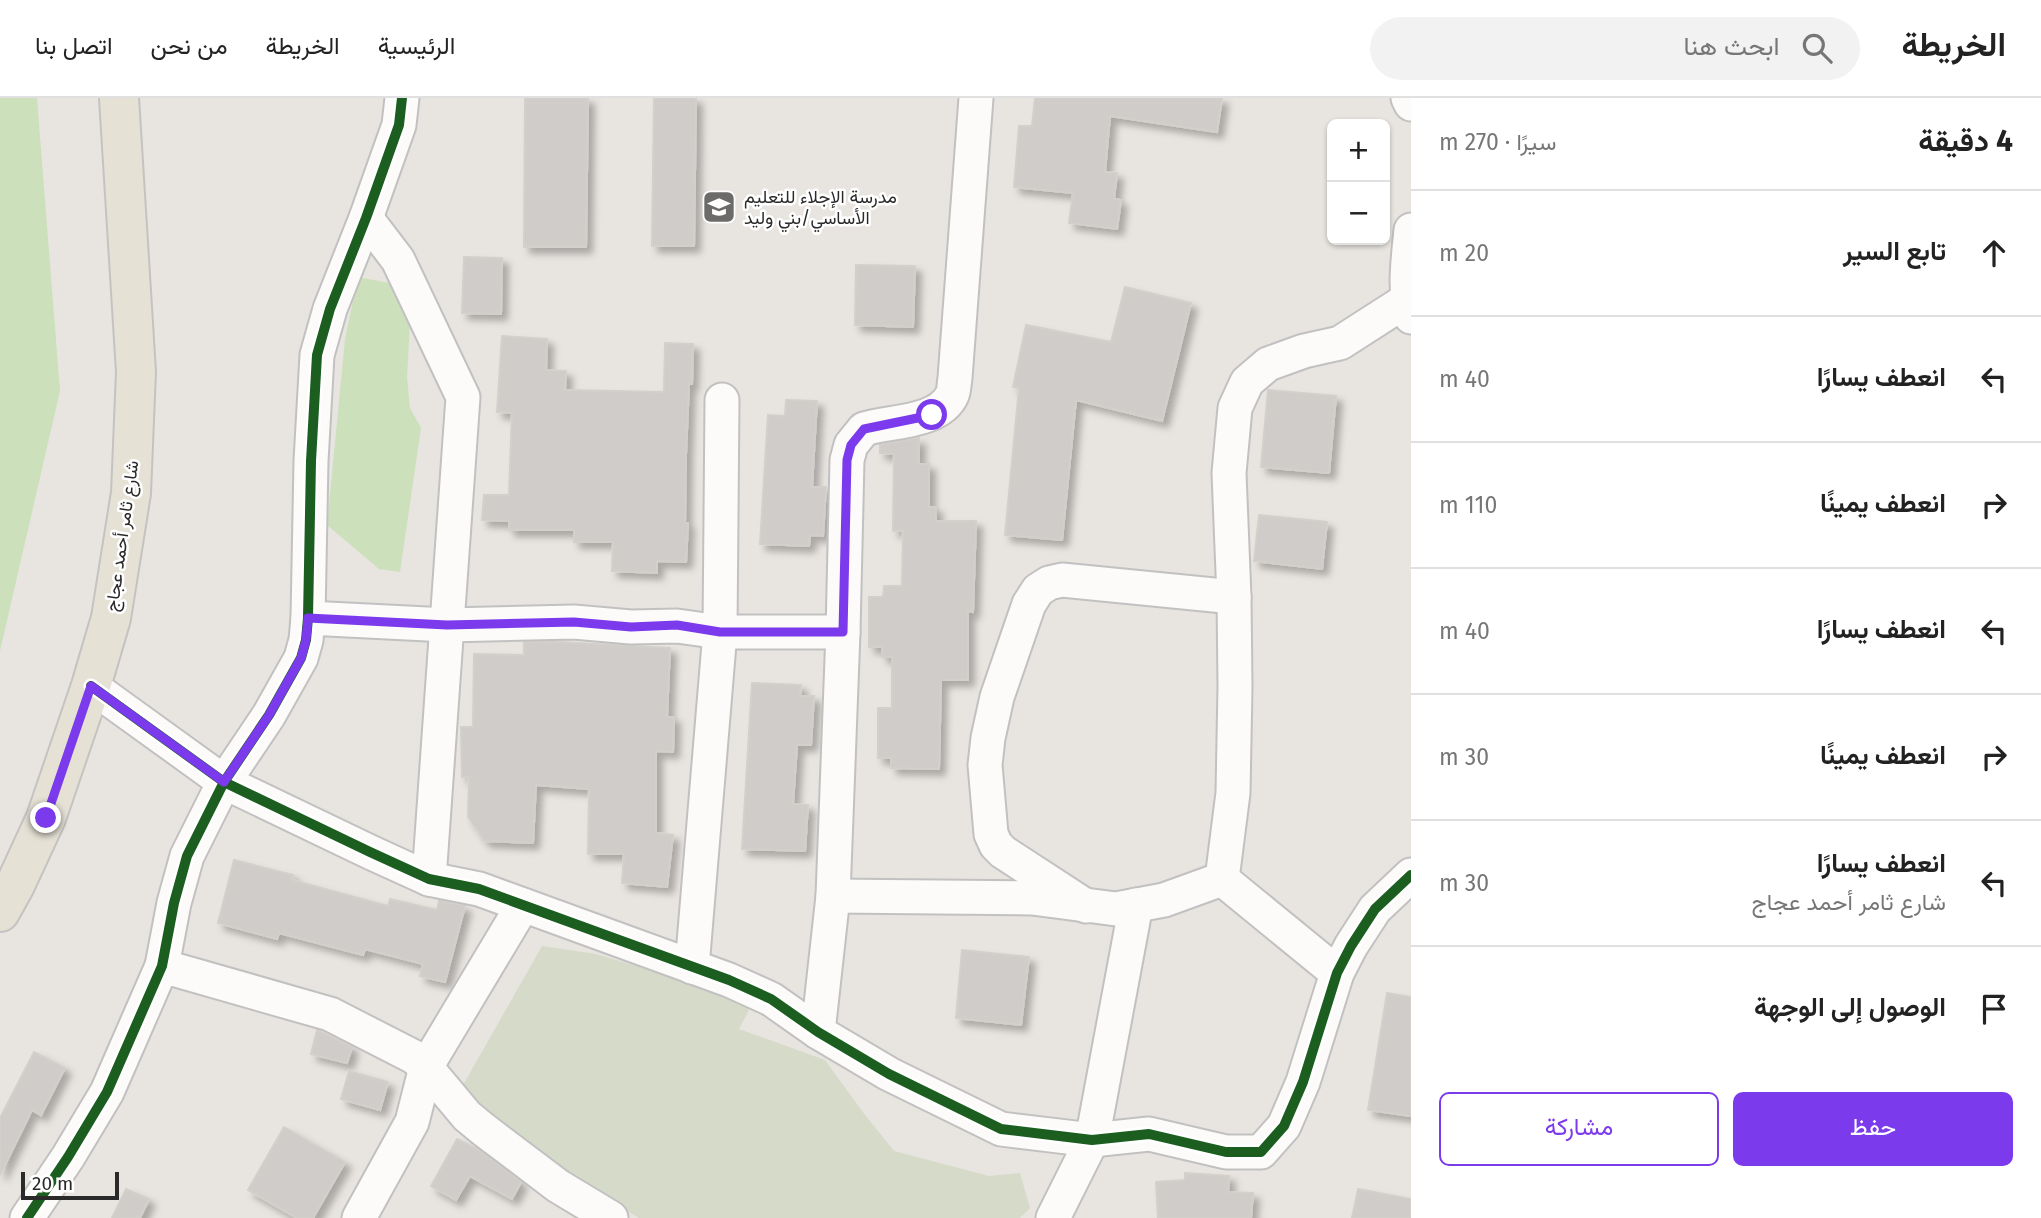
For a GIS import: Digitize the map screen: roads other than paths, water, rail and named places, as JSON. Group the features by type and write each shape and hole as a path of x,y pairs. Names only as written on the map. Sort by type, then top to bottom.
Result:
{"main road":[{"name":"شارع ثامر أحمد عجاج","path":"0,912 46,818 91,686 113,606 131,494 136,372 119,98"}],"street":[{"path":"27,1218 107,1092 162,966 174,903 187,856 224,782 269,715 301,658 308,618 311,461 317,355 330,309 400,125 402,98"},
{"path":"818,1032 834,896 847,460 851,445 864,429 932,415 952,396 956,378 976,98"},
{"path":"1408,98 1411,104"},
{"path":"366,218 398,260 463,397 429,879"},
{"path":"1222,879 1233,793 1234,597 1229,473 1235,408 1247,382 1268,364 1304,351 1340,343 1409,308 1406,279 1411,230"},
{"path":"692,967 720,632 722,400"},
{"path":"1086,906 1003,852 991,834 985,765 988,738 997,697 1028,604 1038,590 1049,583 1062,580 1234,597"},
{"path":"308,618 447,625 574,622 631,627 677,625 720,632 843,632"},
{"path":"91,686 224,782 429,879 479,889 729,979 771,999 818,1032 889,1074 1000,1129 1092,1140 1149,1134 1226,1152 1261,1152 1284,1126 1303,1082 1337,973 1351,946 1375,909 1411,875"},
{"path":"834,896 1032,898 1116,909 1164,900 1222,879"},
{"path":"1222,879 1337,973"},
{"path":"359,1218 412,1122 426,1067 523,905"},
{"path":"1053,1218 1092,1140 1136,905"},
{"path":"162,966 330,1014 414,1056 484,1130 558,1186 611,1218"}],"place":[{"name":"مدرسة الإجلاء للتعليم الأساسي/بني وليد","path":"719,207"}]}
